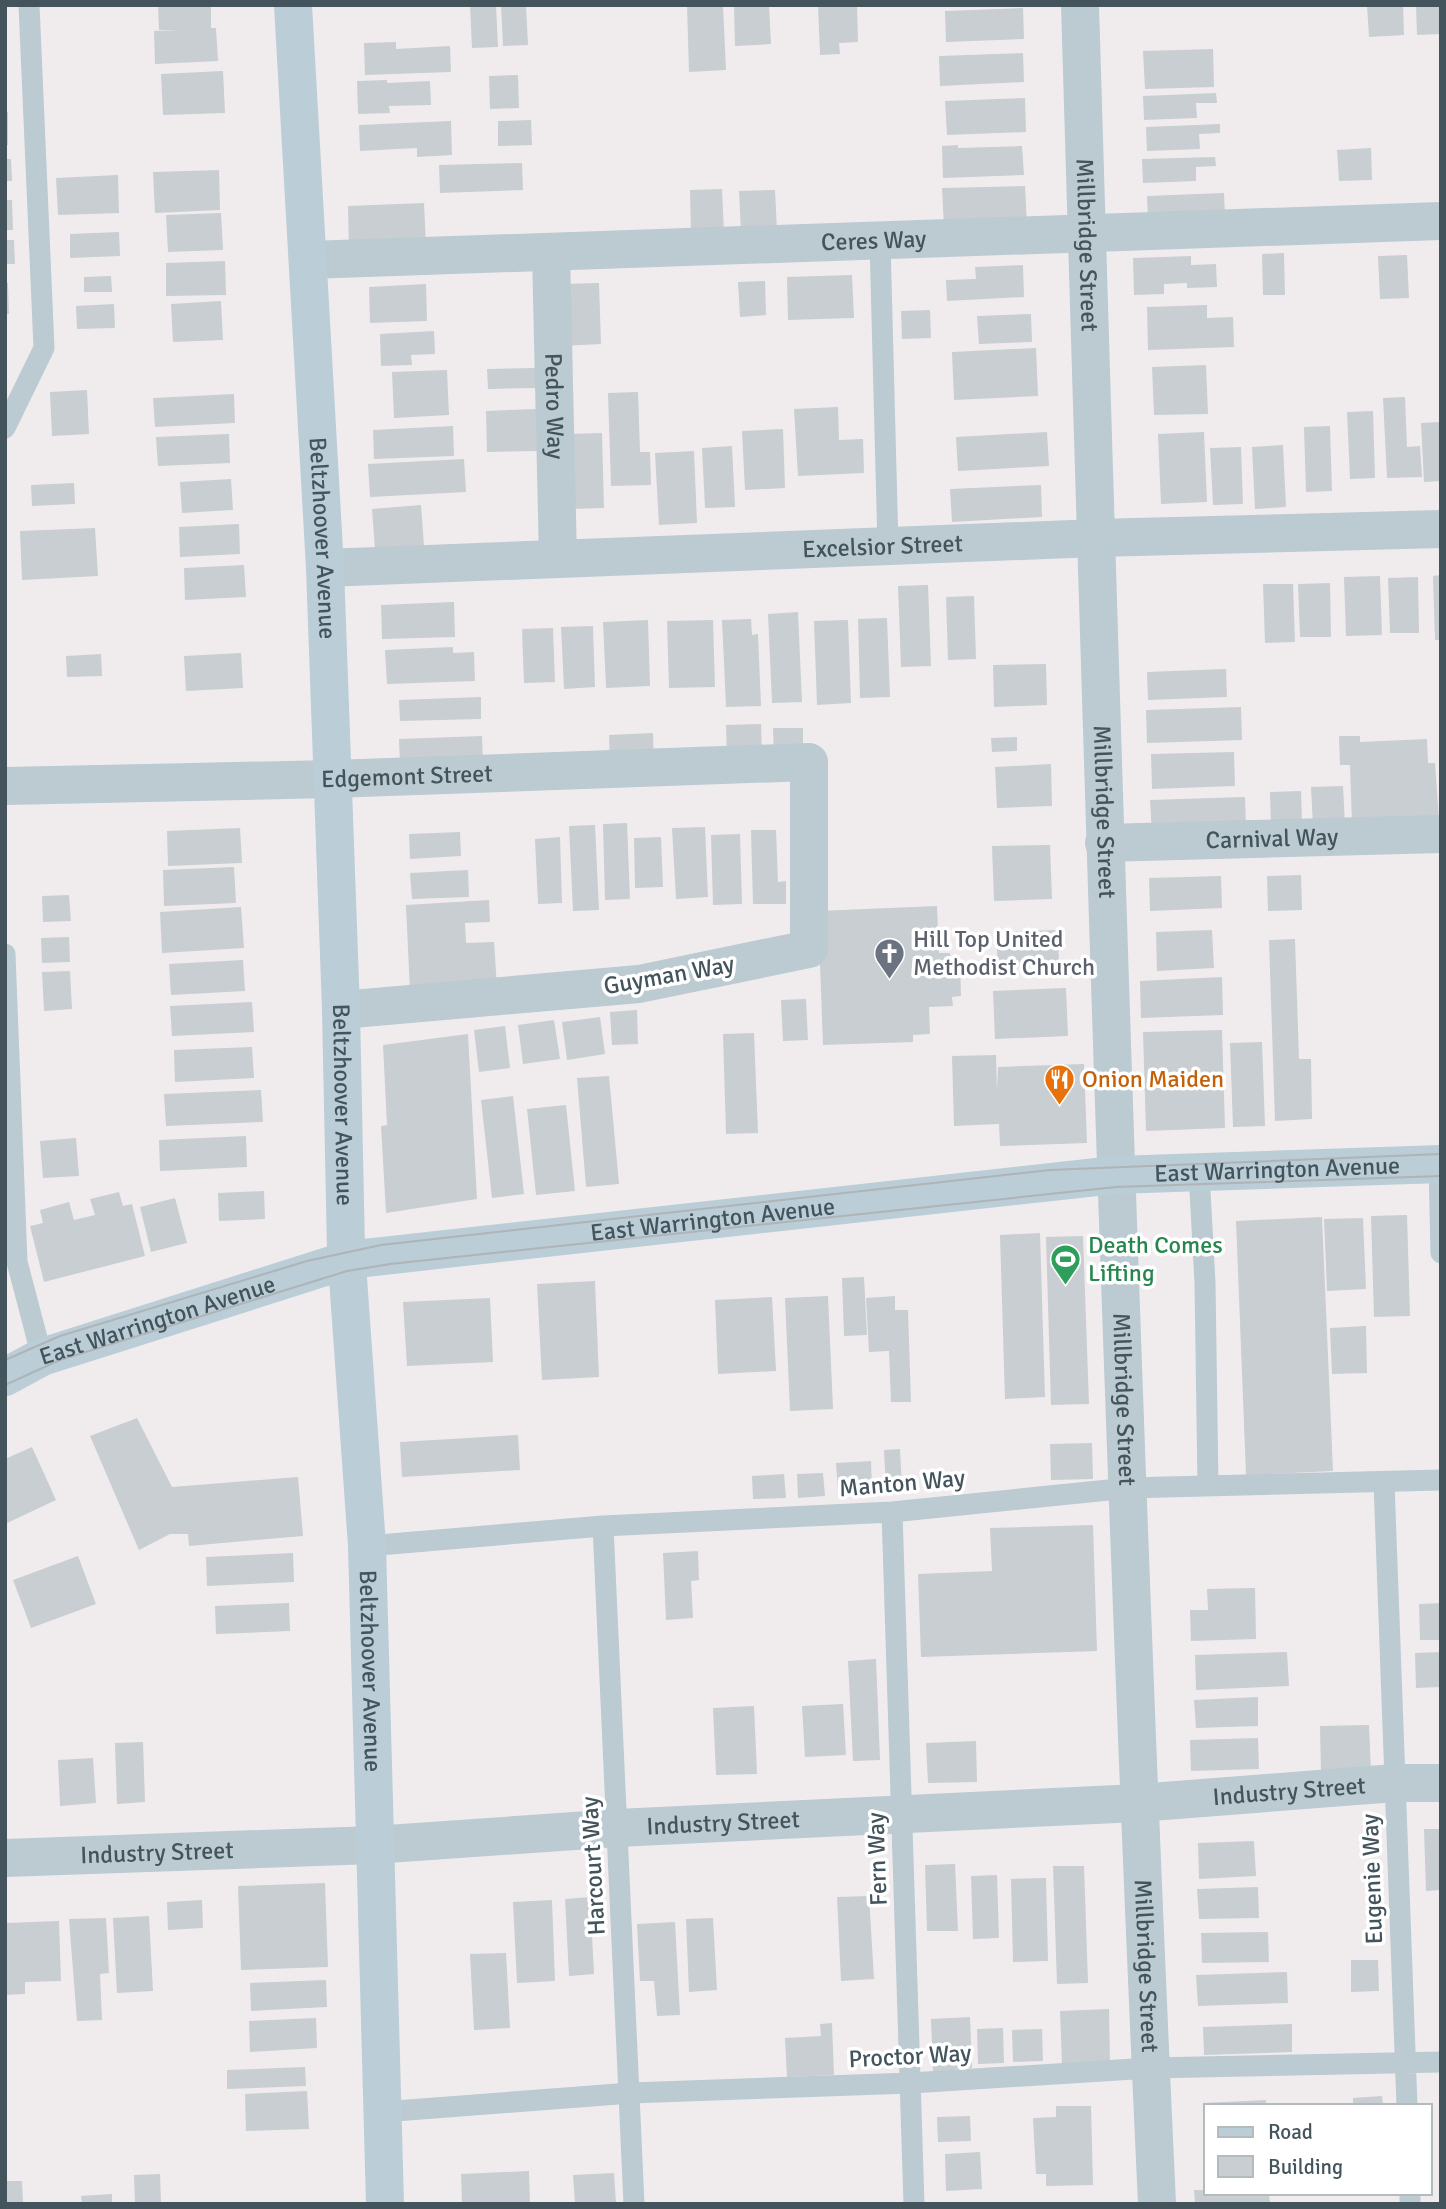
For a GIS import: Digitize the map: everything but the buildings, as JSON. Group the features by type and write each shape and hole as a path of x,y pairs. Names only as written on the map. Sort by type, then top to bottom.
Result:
{"street":[{"name":"Beltzhoover Avenue","path":"293,5 325,568 347,1260 367,1546 373,1845 385,2204"},
{"name":"Millbridge Street","path":"1080,5 1115,1175 1138,1803 1157,2204"},
{"name":"Ceres Way","path":"309,260 1441,221"},
{"name":"Pedro Way","path":"551,252 558,559"},
{"name":"Excelsior Street","path":"325,568 1097,538 1441,529"},
{"name":"Edgemont Street","path":"5,786 332,779 809,762"},
{"name":"Guyman Way","path":"341,1010 639,984 809,949 809,762"},
{"name":"Carnival Way","path":"1104,843 1441,834"},
{"name":"East Warrington Avenue","path":"5,1377 42,1357 347,1260 1115,1175 1440,1164"},
{"name":"Industry Street","path":"5,1858 373,1845 617,1828 1138,1803 1395,1783 1441,1783"}],"lane":[{"path":"5,428 44,348 29,5"},
{"path":"880,241 888,546"},
{"path":"5,954 17,1262 42,1357"},
{"path":"1440,1164 1441,1253"},
{"path":"1199,1172 1205,1283 1208,1486"},
{"name":"Manton Way","path":"367,1546 603,1526 892,1512 1128,1488 1441,1480"},
{"name":"Eugenie Way","path":"1384,1482 1407,2104"},
{"name":"Fern Way","path":"892,1512 914,2204"},
{"name":"Harcourt Way","path":"603,1526 634,2204"},
{"name":"Proctor Way","path":"383,2112 631,2093 911,2083 1150,2068 1441,2062"}],"tram line":[{"path":"5,1360 60,1336 307,1261 381,1245 1050,1170 1441,1154"},
{"path":"5,1385 60,1360 347,1271 390,1264 1116,1187 1441,1176"}],"place":[{"name":"Hill Top United Methodist Church","path":"890,980"},
{"name":"Onion Maiden","path":"1059,1106"},
{"name":"Death Comes Lifting","path":"1065,1286"}]}
